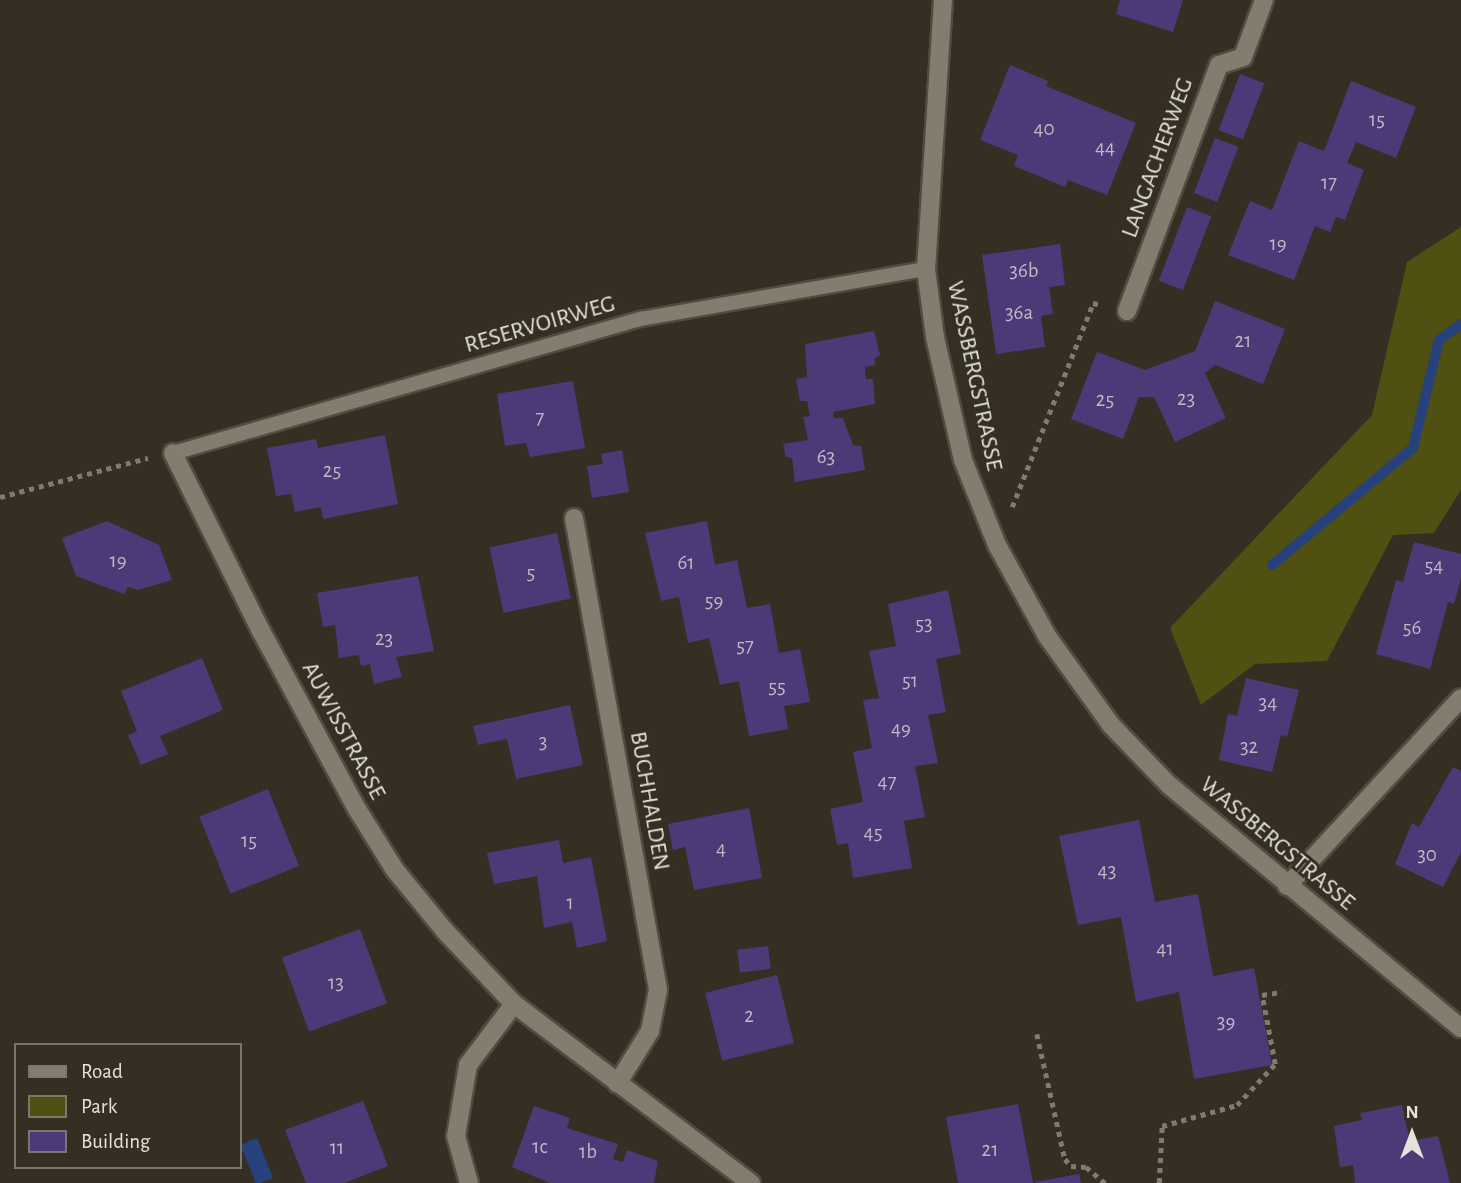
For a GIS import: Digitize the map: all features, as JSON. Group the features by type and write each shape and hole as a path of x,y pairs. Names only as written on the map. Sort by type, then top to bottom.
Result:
{"street":[{"name":"WASSBERGSTRASSE","path":"943,0 926,269 936,337 963,460 997,545 1047,636 1111,725 1169,785 1287,886 1461,1028"},
{"name":"LANGACHERWEG","path":"1127,311 1219,65 1243,57 1264,0"},
{"name":"AUWISSTRASSE","path":"173,453 356,809 395,870 444,931 514,1004 751,1183"},
{"name":"BUCHHALDEN","path":"574,518 658,990 650,1031 617,1084"},
{"path":"1287,886 1461,698"},
{"path":"468,1183 456,1136 468,1065 514,1004"}],"lane":[{"name":"RESERVOIRWEG","path":"173,453 641,319 926,269"}],"path":[{"path":"997,545 1093,303 1127,311"},
{"path":"0,497 134,460"},
{"path":"1159,1183 1162,1126 1237,1105 1275,1064 1262,995 1282,992"},
{"path":"1037,1034 1065,1159 1071,1166 1086,1167 1105,1183"}],"green space":[{"path":"1461,227 1461,490 1434,533 1393,535 1327,661 1255,664 1201,705 1170,628 1372,415 1407,262"}],"water":[{"path":"257,1138 273,1178 260,1183 256,1183 242,1149 242,1144"}],"building":[{"path":"1120,0 1183,0 1173,32 1116,14"},
{"path":"1010,65 1048,81 1046,86 1136,123 1107,195 1068,180 1065,187 1014,166 1018,155 980,140"},
{"path":"1240,74 1264,83 1243,139 1218,130"},
{"path":"1351,81 1416,107 1396,158 1356,142 1347,163 1364,170 1345,220 1336,217 1330,232 1315,226 1294,280 1228,255 1250,201 1272,210 1299,141 1324,151"},
{"path":"1215,138 1238,147 1217,202 1194,193"},
{"path":"1187,207 1211,216 1183,290 1159,281"},
{"path":"1060,244 1065,285 1049,287 1053,314 1041,316 1045,347 996,354 982,255"},
{"path":"1215,301 1285,329 1263,384 1215,365 1205,373 1226,418 1175,442 1154,397 1139,397 1123,439 1071,419 1097,352 1145,370 1195,351"},
{"path":"874,331 880,355 874,359 876,365 865,367 866,379 873,379 875,404 833,412 834,418 843,418 853,445 861,446 865,470 795,482 792,458 786,457 783,444 808,440 803,417 810,416 807,401 800,401 796,379 807,377 805,344"},
{"path":"573,381 585,448 530,457 526,443 505,446 497,394"},
{"path":"385,435 398,504 323,519 321,507 295,512 291,494 276,496 267,448 316,439 318,448"},
{"path":"622,450 629,492 592,498 587,466 603,464 601,454"},
{"path":"107,521 159,545 172,580 138,590 128,587 124,594 76,576 62,538"},
{"path":"707,521 715,565 737,560 747,608 770,604 779,653 800,649 810,702 784,706 788,729 749,736 739,681 720,685 709,638 688,643 679,597 661,601 645,533"},
{"path":"557,533 571,599 503,613 490,547"},
{"path":"1414,542 1461,554 1461,578 1454,604 1448,602 1430,669 1376,654 1396,580 1403,582"},
{"path":"418,576 434,651 396,657 402,677 374,684 370,664 361,666 359,655 339,658 335,625 323,627 317,593"},
{"path":"948,590 961,654 936,659 946,712 928,715 938,763 915,766 925,817 904,821 912,868 853,878 848,843 837,845 830,809 863,802 853,752 872,748 863,700 879,698 869,651 896,646 888,604"},
{"path":"202,658 223,710 160,736 168,754 141,765 128,735 137,731 121,691"},
{"path":"1246,678 1299,690 1287,737 1281,735 1272,772 1219,760 1228,714 1237,716"},
{"path":"570,705 583,765 516,779 507,739 478,745 473,726"},
{"path":"1453,767 1461,771 1461,852 1443,887 1395,864 1412,823 1419,827"},
{"path":"268,789 299,866 230,894 199,817"},
{"path":"749,808 762,878 694,890 685,847 673,850 668,824"},
{"path":"1139,820 1155,902 1198,894 1213,976 1254,968 1272,1065 1194,1079 1179,992 1136,1002 1121,917 1078,925 1059,836"},
{"path":"559,840 563,863 591,857 607,941 577,948 572,922 544,928 537,876 494,884 487,853"},
{"path":"360,929 387,1003 309,1032 282,957"},
{"path":"768,946 771,969 740,973 737,950"},
{"path":"777,975 794,1043 722,1061 705,993"},
{"path":"363,1101 388,1166 344,1183 306,1183 285,1130"},
{"path":"1018,1104 1033,1183 958,1183 946,1117"},
{"path":"1402,1105 1410,1141 1438,1136 1450,1183 1355,1183 1353,1165 1340,1167 1334,1126 1362,1120 1360,1113"},
{"path":"534,1106 570,1118 567,1128 618,1144 613,1159 623,1162 627,1150 658,1161 654,1183 550,1183 512,1167"},
{"path":"1079,1174 1081,1183 1035,1182"}],"waterway":[{"path":"1272,565 1413,448 1439,340 1461,324"}]}
